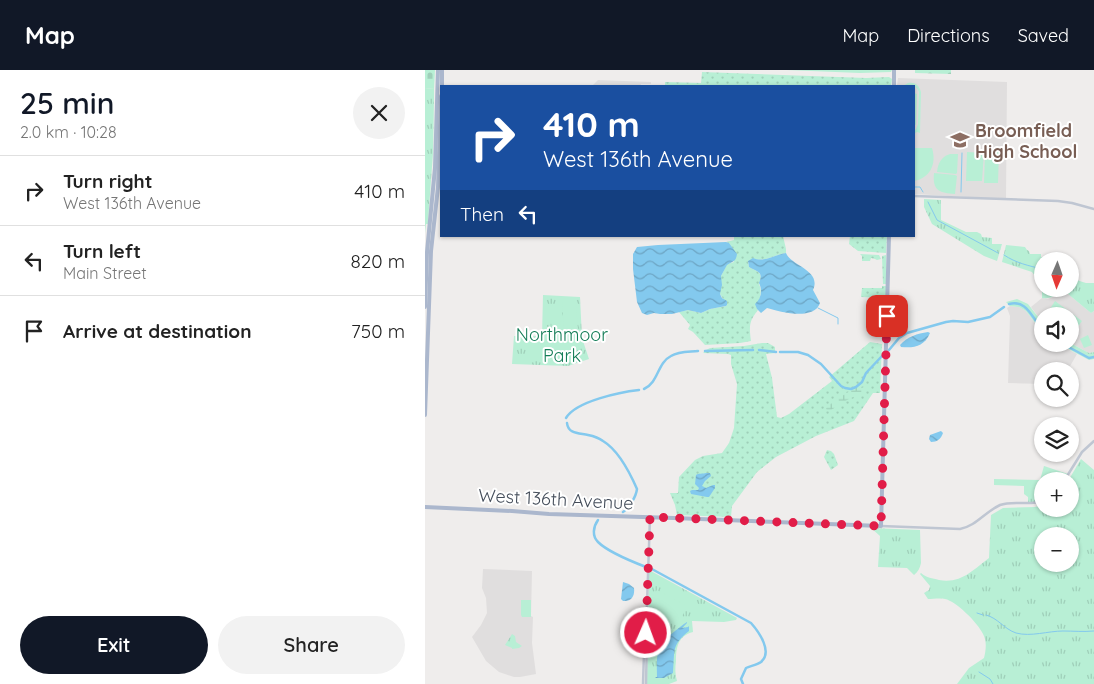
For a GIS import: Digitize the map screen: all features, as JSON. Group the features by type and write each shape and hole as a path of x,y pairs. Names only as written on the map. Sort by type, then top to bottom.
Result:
{"main road":[{"path":"425,307 428,238 434,176 438,70"},
{"path":"442,70 442,85"},
{"path":"893,85 894,70"},
{"path":"425,415 431,251 437,187 440,119"},
{"path":"881,526 889,237"},
{"name":"West 136th Avenue","path":"425,507 549,514 881,526"}],"street":[{"path":"915,196 1058,201 1094,209"},
{"path":"1070,472 1082,452 1094,441"},
{"name":"West 136th Avenue","path":"881,526 960,529 970,526 994,508 1004,504 1034,504"},
{"path":"644,684 647,654 650,517"}],"shaded area":[{"name":"Broomfield High School","path":"898,78 1007,82 1006,199 915,194 915,85 897,85"},
{"path":"598,80 651,82 651,84 640,85 593,85"},
{"path":"1042,298 1073,298 1091,313 1094,311 1094,352 1089,353 1079,348 1079,307 1034,307 1034,311 1031,307"},
{"path":"1010,306 1019,307 1026,311 1034,322 1034,352 1073,352 1077,354 1072,362 1034,362 1034,384 1008,383 1010,316 1007,308"},
{"path":"483,569 532,571 532,643 536,674 514,677 499,672 486,661 472,637 487,613 486,598 482,588"}],"green space":[{"path":"425,70 435,70 434,89 425,88"},
{"path":"786,70 892,70 891,72 860,73"},
{"path":"915,70 951,70 951,74 915,73"},
{"path":"702,72 866,78 889,77 892,79 891,85 665,85 665,82 701,83"},
{"path":"908,83 916,84 921,92 920,133 915,133 918,124 919,92 915,85 905,85"},
{"path":"425,88 434,89 434,100 433,153 428,224 426,224 425,233"},
{"path":"915,93 917,94 915,124"},
{"path":"915,148 932,148 933,165 928,173 915,181"},
{"path":"967,152 984,153 982,181 966,181"},
{"path":"985,152 999,152 998,183 984,183"},
{"path":"950,154 958,154 957,173 937,172 941,161"},
{"path":"934,173 957,176 955,194 938,190 934,184"},
{"path":"924,199 941,200 941,220 966,232 977,232 982,237 992,238 992,244 1002,244 997,261 984,256 932,224 924,207"},
{"path":"734,237 783,237 786,253 766,259 753,259 748,262 749,267 759,272 761,277 758,310 750,324 751,341 705,345 688,329 690,325 679,312 688,310 701,313 727,305 720,294 721,276 727,264 734,262 729,243 726,242 734,240"},
{"path":"850,237 887,237 886,253 858,251 849,244"},
{"path":"1006,245 1025,247 1030,254 1034,254 1034,275 1032,272 1002,262"},
{"path":"860,254 879,255 881,259 871,258 870,261 862,261"},
{"path":"886,255 886,284 883,284 882,256"},
{"path":"1079,281 1094,283 1094,311 1091,313 1073,298 1079,298"},
{"path":"882,286 886,286 886,298 861,297 862,288 882,288"},
{"name":"Northmoor Park","path":"543,295 580,297 582,338 589,359 568,366 512,364 514,336 542,336"},
{"path":"1017,299 1028,304 1034,312 1034,322 1026,311 1019,307 1010,306 1006,302"},
{"path":"1055,301 1063,307 1051,307"},
{"path":"562,302 576,302 578,332 564,333"},
{"path":"551,318 560,318 561,328 559,328 559,333 552,333"},
{"path":"1088,335 1092,345 1084,348 1080,339"},
{"path":"870,342 882,344 880,393 873,393 854,421 816,436 776,457 757,472 732,506 731,517 677,515 670,493 678,493 679,477 695,460 703,456 722,453 729,443 734,428 737,384 731,364 731,355 703,353 706,350 762,343 768,343 775,347 775,353 766,354 772,378 777,417 781,418 832,381 829,377"},
{"path":"1079,348 1089,353 1094,352 1094,359 1089,360 1074,352 1079,352"},
{"path":"861,385 859,389 868,388 830,411 825,409 834,400"},
{"path":"827,450 834,454 838,465 831,470 824,457"},
{"path":"1081,459 1094,470 1094,684 957,684 969,668 984,658 986,646 984,637 980,629 961,608 945,599 928,599 924,593 929,590 930,586 920,574 939,580 954,580 966,575 989,558 991,515 1003,508 1034,507 1034,517 1079,517 1079,472 1073,472"},
{"path":"1044,466 1062,472 1042,472"},
{"path":"994,479 1034,480 1034,503 1028,504 1028,497 1024,494 1024,486 994,485"},
{"path":"871,528 920,530 921,563 919,570 914,575 907,568 878,567 880,536"},
{"path":"649,570 737,618 736,620 724,622 692,621 693,632 684,636 677,647 675,669 677,681 669,684 647,684"},
{"path":"657,590 687,606 679,623 654,623 652,621 653,595"},
{"path":"521,600 531,600 531,617 522,617"},
{"path":"512,634 515,636 516,642 522,646 519,648 512,649 505,645"}],"water":[{"path":"729,243 737,257 727,265 721,276 720,294 727,301 726,306 701,313 688,310 672,314 654,313 647,315 642,313 637,302 633,269 633,254 637,247"},
{"path":"786,253 789,258 810,273 815,283 813,290 820,303 817,309 804,314 788,313 767,308 761,313 755,304 761,295 759,283 761,276 757,271 749,267 748,261 753,258 761,260"},
{"path":"930,333 928,338 922,344 914,347 901,347 900,345 909,337"},
{"path":"941,431 943,433 940,438 931,442 929,439 930,435"},
{"path":"710,473 711,476 702,486 706,488 715,485 709,497 691,494 690,491 698,490 699,488 695,484 696,475"},
{"path":"623,582 634,588 632,598 626,601 621,599"},
{"path":"687,622 682,628 689,626 689,631 679,640 675,649 673,673 664,678 656,678 657,657 662,643"}],"waterway":[{"path":"961,192 962,153"},
{"path":"915,187 920,187 923,192"},
{"path":"928,202 937,220 998,253"},
{"path":"1004,255 1034,267"},
{"path":"1009,304 1015,303 1025,307 1034,318"},
{"path":"889,350 899,338 907,333 946,322 968,322 990,317 1004,307"},
{"path":"818,308 838,318 838,324"},
{"path":"705,351 753,350"},
{"path":"759,350 776,352"},
{"path":"644,389 653,382 666,359 677,353 698,351"},
{"path":"780,352 798,352 808,355 821,364 841,386 851,389 862,382 866,373 882,356"},
{"path":"1078,352 1089,358 1094,357"},
{"path":"566,418 579,407 599,398 639,390"},
{"path":"567,423 572,431 603,441 614,450 623,462 637,489 632,502 623,512"},
{"path":"598,520 594,531 598,542 614,553 646,567"},
{"path":"650,568 751,623 761,637 766,653 761,662 746,668 741,679 743,684"},
{"path":"977,613 983,615"},
{"path":"986,615 1012,631 1022,634 1094,631"},
{"path":"979,672 990,679 993,684"}],"place":[{"name":"Broomfield High School","path":"960,140"}],"route":[{"path":"646,633 650,517 881,526 887,316"}]}
